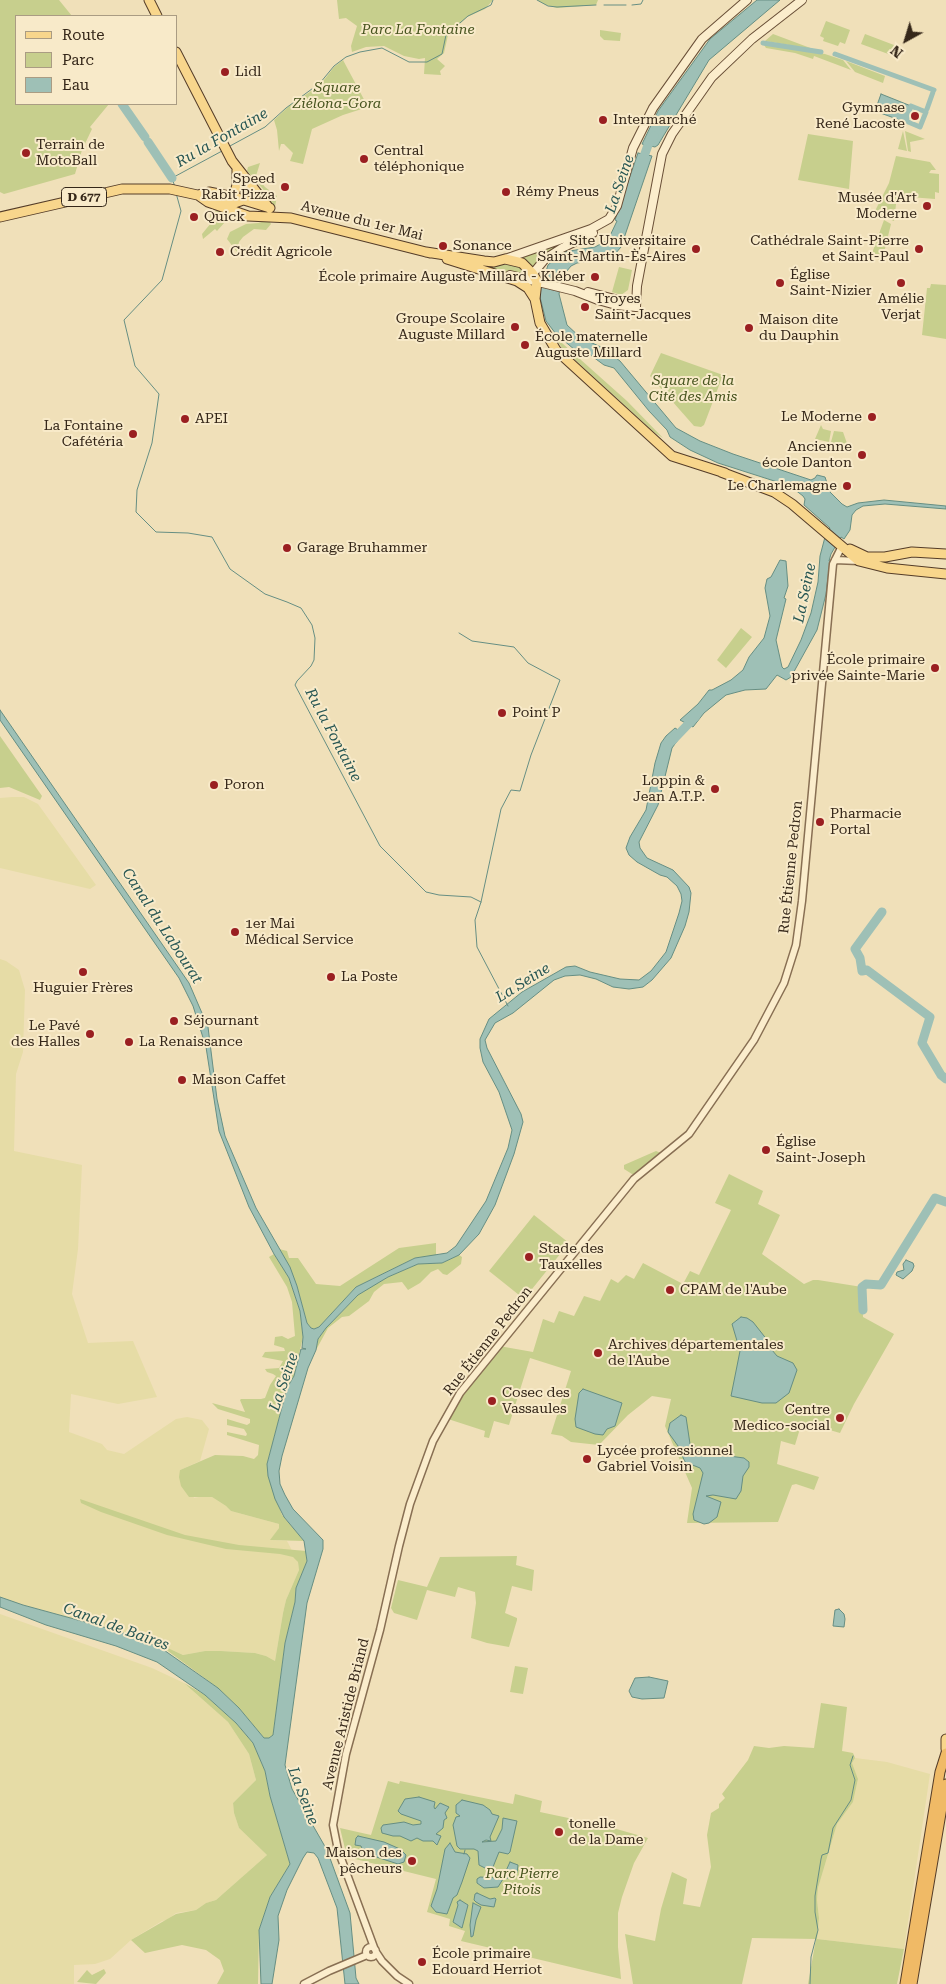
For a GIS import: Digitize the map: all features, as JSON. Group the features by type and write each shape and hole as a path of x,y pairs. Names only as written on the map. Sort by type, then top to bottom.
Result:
{"highway":[{"path":"905,1984 940,1772 946,1751"},
{"path":"912,1984 946,1784"}],"main road":[{"path":"149,0 156,15"},
{"path":"747,0 702,39 653,108 634,148 617,206 609,219 595,232 562,248 545,259 534,281 535,299 540,323 556,350 672,456 725,473 774,492 792,504 859,561 887,568 946,574"},
{"path":"534,281 575,291 598,300 625,307 636,307 637,286 662,154 672,134 712,77 752,39 802,0"},
{"path":"178,56 237,170 271,212 248,216 228,202"},
{"path":"228,202 237,185 237,170"},
{"path":"240,212 248,182"},
{"name":"D 677","path":"0,217 122,189 183,191 198,195 209,192 228,202"},
{"path":"228,202 244,200"},
{"name":"Avenue du 1er Mai","path":"244,200 271,212 291,218 426,252 517,280 534,281"},
{"name":"Avenue du 1er Mai","path":"426,252 494,262 591,229 609,219"},
{"name":"Avenue du 1er Mai","path":"505,259 522,263 534,281"},
{"path":"840,544 867,557 885,557 912,552 946,554"},
{"path":"885,557 887,568"},
{"path":"946,1739 946,1751"}],"street":[{"name":"Rue Étienne Pedron","path":"383,1615 404,1526 422,1468 433,1441 460,1393 634,1179 689,1134 754,1040 784,983 796,945 802,901 810,797 835,560 840,544"},
{"path":"835,560 859,561"},
{"name":"Avenue Aristide Briand","path":"368,1953 368,1934 338,1850 333,1825 346,1754 383,1615"},
{"path":"304,1984 368,1953 409,1984"}],"shaded area":[{"path":"24,797 38,804 96,885 90,889 0,868 0,798"},
{"path":"0,959 19,970 25,990 23,1052 16,1074 14,1151 82,1165 78,1249 72,1294 88,1343 133,1341 157,1397 118,1404 71,1394 69,1432 102,1444 107,1450 124,1454 176,1419 187,1417 202,1420 209,1429 200,1461 180,1470 194,1498 212,1497 231,1511 279,1524 279,1528 271,1540 287,1541 298,1562 299,1570 286,1600 275,1661 255,1653 205,1651 183,1655 157,1643 0,1597"},
{"path":"0,1614 152,1668 184,1683 228,1722 249,1754 256,1780 233,1803 234,1813 239,1828 267,1855 216,1900 206,1903 196,1910 176,1913 131,1940 110,1959 95,1964 74,1965 74,1984 0,1984"},
{"path":"855,1758 887,1762 930,1774 904,1949 817,1939 819,1918 818,1888 837,1824 853,1802 858,1779 852,1763"}],"green space":[{"path":"0,0 59,0 71,15 15,15 15,105 108,105 90,127 92,129 82,150 75,174 4,194 0,192"},
{"name":"Parc La Fontaine","path":"337,0 493,0 485,9 467,17 448,35 444,53 437,59 445,66 440,71 441,75 424,74 425,58 419,59 404,56 384,46 366,47 352,52 351,46 357,26 346,18 339,19"},
{"path":"537,0 598,0 596,5 557,8"},
{"path":"826,21 850,30 845,44 840,42 838,46 823,41 824,38 820,36"},
{"path":"600,30 621,33 620,41 604,40 600,36"},
{"path":"773,34 813,49 765,41"},
{"path":"865,34 894,45 891,55 861,44"},
{"path":"764,45 825,54 843,60 851,70 814,56 813,59 795,53 766,48"},
{"name":"Square Ziélona-Gora","path":"343,60 368,107 343,115 312,129 303,164 290,161 293,153 284,144 281,144 279,151 274,120 289,106 320,85 334,67"},
{"path":"846,61 885,76 883,83 855,72"},
{"path":"903,131 907,151 898,149"},
{"path":"905,131 925,139 910,142 911,152 908,151"},
{"path":"808,134 853,141 849,189 798,180"},
{"path":"896,156 930,162 936,170 931,170 929,173 939,174 939,193 935,192 935,199 897,196 894,221 874,213 889,183"},
{"path":"260,163 256,176 265,187 277,196 275,207 263,189 247,171 248,167"},
{"path":"219,210 226,213 225,222 217,231 215,229 203,239 202,234 211,223 210,214"},
{"path":"269,220 271,224 266,230 254,229 243,237 239,242 237,252 227,239 230,232 246,224"},
{"path":"884,220 891,224 882,261 871,256"},
{"path":"571,240 541,259 532,268 514,258"},
{"path":"477,264 520,265 528,274 521,276"},
{"path":"619,267 632,270 628,290 621,295 612,292"},
{"path":"931,284 946,285 946,339 922,335 927,288 930,288"},
{"path":"553,335 627,401 663,438 655,433 563,349"},
{"name":"Square de la Cité des Amis","path":"661,353 723,375 704,425 701,427 694,426 650,376"},
{"path":"821,425 823,429 831,431 829,442 815,439"},
{"path":"834,431 843,432 849,449 833,445 831,442"},
{"path":"741,628 752,637 726,668 717,660"},
{"path":"0,736 42,796 40,800 9,787 0,788"},
{"path":"656,1151 661,1153 637,1174 632,1174 624,1169 624,1165"},
{"path":"729,1174 763,1191 758,1204 780,1215 762,1254 804,1284 818,1280 862,1287 863,1317 894,1334 854,1404 840,1433 802,1422 795,1445 781,1441 777,1464 819,1477 814,1490 796,1484 792,1485 778,1522 687,1523 692,1488 665,1426 671,1399 652,1396 628,1415 599,1445 571,1442 562,1436 551,1434 571,1371 530,1358 509,1425 494,1421 489,1438 484,1437 485,1431 448,1419 469,1381 499,1346 533,1352 543,1319 554,1323 559,1311 574,1316 584,1296 600,1301 611,1279 618,1283 626,1275 634,1279 643,1263 683,1284 690,1271 699,1275 731,1210 715,1203"},
{"name":"Stade des Tauxelles","path":"534,1215 569,1243 524,1299 489,1271"},
{"path":"436,1243 436,1256 415,1258 356,1287 319,1327 314,1329 307,1323 297,1286 279,1249 287,1251 289,1258 298,1258 316,1284 340,1286 399,1248"},
{"path":"274,1254 289,1278 300,1311 303,1337 294,1376 287,1388 267,1464 268,1476 282,1515 304,1541 270,1540 279,1528 279,1524 231,1511 212,1497 189,1497 181,1486 179,1477 180,1470 215,1455 243,1456 254,1459 258,1455 259,1445 227,1435 227,1432 246,1436 247,1434 244,1429 227,1425 227,1419 247,1425 250,1423 250,1419 218,1409 212,1403 245,1412 241,1399 265,1398 276,1376 265,1369 279,1368 283,1361 262,1357 265,1352 285,1351 284,1348 274,1345 275,1337 282,1336 288,1339 295,1336 292,1302 287,1287 269,1257"},
{"path":"459,1255 462,1257 461,1264 447,1275 438,1269 431,1272 420,1283 408,1290 402,1282 384,1284 374,1292 369,1301 349,1316 342,1317 328,1328 316,1350 318,1339 326,1328 358,1295 367,1289 388,1277 418,1264 442,1263"},
{"path":"80,1499 185,1535 239,1545 306,1551 307,1561 296,1588 295,1602 285,1643 273,1735 269,1738 264,1738 239,1708 218,1688 157,1643 183,1655 205,1651 255,1653 275,1661 286,1600 299,1570 298,1562 293,1557 280,1554 226,1549 167,1535 101,1512 81,1503"},
{"path":"517,1556 516,1565 534,1570 532,1591 512,1586 505,1613 517,1618 517,1620 509,1647 471,1638 476,1603 475,1592 458,1587 455,1597 427,1590 417,1620 394,1613 391,1608 398,1580 427,1587 440,1557"},
{"path":"515,1666 528,1668 523,1694 510,1692"},
{"path":"184,1683 205,1695 236,1723 253,1743 265,1771 270,1796 290,1864 270,1897 259,1930 258,1984 217,1984 224,1971 220,1960 206,1950 182,1945 145,1953 131,1940 176,1914 196,1910 206,1903 216,1900 267,1855 239,1828 234,1813 233,1803 256,1780 249,1754 228,1722"},
{"path":"821,1703 847,1707 842,1751 853,1753 855,1758 852,1763 858,1779 853,1802 837,1824 818,1888 819,1918 817,1939 904,1949 897,1984 808,1984 816,1939 752,1938 742,1984 633,1984 625,1934 655,1941 661,1909 672,1872 687,1879 683,1904 700,1907 711,1867 707,1835 711,1813 719,1808 719,1804 725,1798 722,1794 748,1760 754,1746 814,1748"},
{"name":"Parc Pierre Pitois","path":"388,1781 399,1784 400,1781 513,1804 515,1794 542,1801 540,1812 606,1826 648,1838 634,1863 618,1913 618,1947 621,1979 461,1941 465,1931 449,1926 450,1919 427,1912 436,1879 347,1857 340,1828 371,1835"},
{"path":"104,1969 106,1973 96,1984 77,1982 87,1970 92,1975"}],"water":[{"path":"757,0 780,0 709,60 658,145 655,147 642,144 658,111 710,39"},
{"path":"881,94 911,106 905,122 875,111"},
{"path":"638,153 652,156 621,247 615,254 603,259 577,263 571,266 562,277 559,294 567,325 581,338 601,347 620,361 676,428 700,441 811,480 817,475 825,477 830,492 847,507 858,503 884,500 946,506 946,509 885,504 863,506 856,510 852,515 850,530 844,539 841,537 831,554 826,594 817,630 791,677 786,680 777,675 766,689 745,690 726,695 704,713 693,727 680,720 698,704 709,690 731,680 743,670 749,657 764,638 770,616 765,588 767,579 771,577 780,560 786,561 788,586 776,640 782,667 784,669 788,667 811,613 818,582 820,556 825,537 830,528 804,505 805,499 803,496 790,486 718,463 690,450 670,437 667,430 614,368 604,365 577,347 575,350 556,334 546,321 539,293 548,265 563,252 595,247 608,240 617,221 615,220"},
{"path":"0,710 189,983 208,1027 217,1099 225,1136 256,1208 290,1267 307,1323 314,1329 319,1327 356,1287 415,1258 447,1253 456,1246 486,1201 508,1148 512,1130 499,1092 483,1062 480,1048 480,1039 489,1019 522,992 566,967 575,966 590,972 620,979 639,980 651,971 666,952 679,913 682,901 681,894 677,886 667,877 637,862 629,855 626,848 630,837 646,810 661,743 675,728 683,733 672,748 658,805 639,842 640,848 647,858 673,870 689,887 691,893 685,926 671,958 652,980 643,987 629,989 613,987 596,979 580,975 565,976 554,980 513,1013 495,1023 485,1040 487,1048 521,1114 523,1122 514,1154 495,1205 479,1234 459,1255 442,1263 418,1264 388,1277 358,1295 326,1328 318,1339 316,1350 308,1368 282,1456 279,1471 280,1484 285,1495 293,1509 323,1540 323,1549 307,1603 285,1765 292,1789 327,1850 350,1913 356,1978 359,1984 345,1984 337,1908 318,1858 314,1853 307,1852 287,1890 278,1916 279,1940 272,1984 261,1984 259,1930 270,1897 290,1864 270,1796 265,1771 253,1743 236,1723 205,1695 157,1662 116,1646 46,1625 0,1607 0,1597 118,1631 161,1648 218,1688 239,1708 264,1738 269,1738 273,1735 285,1643 295,1602 296,1588 307,1561 304,1541 284,1517 275,1499 268,1476 267,1464 287,1388 294,1376 301,1349 306,1349 302,1348 303,1337 300,1311 289,1278 249,1207 219,1131 206,1047 193,1006 179,978 0,720"},
{"path":"906,1260 913,1263 914,1266 912,1271 903,1279 896,1275 897,1272 904,1270 903,1264"},
{"path":"741,1317 753,1322 777,1356 793,1363 797,1370 789,1393 776,1403 762,1403 731,1396 740,1351 732,1324"},
{"path":"583,1389 622,1403 615,1426 607,1429 603,1435 576,1427 575,1419 579,1393"},
{"path":"681,1415 686,1417 690,1444 699,1452 744,1458 749,1462 749,1467 743,1476 741,1491 736,1499 713,1495 706,1496 721,1502 717,1517 709,1523 704,1524 694,1520 693,1514 703,1473 700,1468 685,1462 678,1446 668,1432 670,1423"},
{"path":"839,1609 844,1614 844,1627 833,1626 835,1610"},
{"path":"649,1677 668,1681 664,1698 642,1699 632,1697 629,1691 635,1678"},
{"path":"419,1797 435,1802 435,1809 440,1803 449,1807 445,1813 447,1818 444,1820 443,1828 436,1834 441,1836 437,1845 433,1841 423,1841 417,1838 411,1841 400,1836 382,1833 381,1828 383,1825 404,1822 413,1825 421,1824 421,1821 401,1814 398,1811 405,1799"},
{"path":"462,1800 483,1805 492,1814 499,1816 490,1837 491,1841 486,1840 482,1842 496,1841 502,1829 503,1818 517,1821 510,1852 508,1854 499,1852 493,1867 485,1868 479,1865 478,1851 474,1849 460,1849 457,1846 453,1825 456,1817 460,1816 456,1813 456,1805"},
{"path":"358,1836 384,1842 400,1849 406,1855 404,1862 398,1864 364,1853 361,1846 355,1845"},
{"path":"450,1843 455,1852 467,1854 470,1858 457,1895 453,1898 447,1914 436,1912 431,1906 437,1889 445,1849"},
{"path":"510,1862 518,1865 517,1873 513,1877 503,1879 498,1887 484,1888 477,1883 477,1879 480,1877 498,1878 505,1873"},
{"path":"477,1893 490,1899 495,1898 494,1907 481,1905 476,1902 474,1900"},
{"path":"460,1900 468,1905 462,1928 453,1922 458,1905 457,1902"},
{"path":"473,1903 481,1907 473,1936 471,1937 470,1925"}],"waterway":[{"name":"Ru la Fontaine","path":"230,146 265,127 286,108 320,83 334,66 346,57 382,48 409,62 427,62 442,54 446,35 468,16 491,5 493,0"},
{"name":"Ru la Fontaine","path":"537,0 548,6 557,7 596,5"},
{"name":"Ru la Fontaine","path":"632,5 641,4 643,0"},
{"name":"Ru la Fontaine","path":"604,5 626,5"},
{"path":"763,43 821,52"},
{"path":"835,54 934,90"},
{"path":"927,109 933,92"},
{"path":"123,105 145,137"},
{"path":"911,106 926,112 920,127 906,121 911,106"},
{"name":"La Seine","path":"641,165 648,145 654,136"},
{"path":"148,142 172,178"},
{"name":"Ru la Fontaine","path":"175,187 172,178 222,151"},
{"name":"Ru la Fontaine","path":"176,193 181,211 162,280 124,320 135,366 159,394 152,443 137,490 136,512 156,532 188,533 212,537 230,569 265,594 301,608 312,625 315,638 314,660 295,685 380,846 426,892 439,895 471,897 481,902"},
{"path":"459,633 472,641 514,647 528,663 560,680 531,755 520,791 511,790 501,809 481,902 475,920 477,947 508,1006"},
{"name":"La Seine","path":"672,741 696,716"},
{"path":"882,912 855,949 860,958 862,971 867,970 930,1017 922,1043 941,1075 946,1079"},
{"path":"863,1310 862,1287 866,1284 881,1285 935,1198 946,1202"},
{"path":"810,1984 811,1957 818,1930 815,1896 821,1859 822,1855 828,1853 833,1828 851,1800 855,1780 850,1765 853,1756"},
{"path":"464,1854 465,1850"}],"place":[{"name":"Lidl","path":"225,72"},
{"name":"Gymnase René Lacoste","path":"915,116"},
{"name":"Intermarché","path":"603,120"},
{"name":"Terrain de MotoBall","path":"26,153"},
{"name":"Central téléphonique","path":"364,159"},
{"name":"Speed Rabit Pizza","path":"285,187"},
{"name":"Rémy Pneus","path":"506,192"},
{"name":"Musée d'Art Moderne","path":"927,206"},
{"name":"Quick","path":"194,217"},
{"name":"Sonance","path":"443,246"},
{"name":"Site Universitaire Saint-Martin-Ès-Aires","path":"696,249"},
{"name":"Cathédrale Saint-Pierre et Saint-Paul","path":"919,249"},
{"name":"Crédit Agricole","path":"220,252"},
{"name":"École primaire Auguste Millard - Kléber","path":"595,277"},
{"name":"Église Saint-Nizier","path":"780,283"},
{"name":"Amélie Verjat","path":"901,283"},
{"name":"Troyes Saint-Jacques","path":"585,307"},
{"name":"Groupe Scolaire Auguste Millard","path":"515,327"},
{"name":"Maison dite du Dauphin","path":"749,328"},
{"name":"École maternelle Auguste Millard","path":"525,345"},
{"name":"Le Moderne","path":"872,417"},
{"name":"APEI","path":"185,419"},
{"name":"La Fontaine Cafétéria","path":"133,434"},
{"name":"Ancienne école Danton","path":"862,455"},
{"name":"Le Charlemagne","path":"847,486"},
{"name":"Garage Bruhammer","path":"287,548"},
{"name":"École primaire privée Sainte-Marie","path":"935,668"},
{"name":"Point P","path":"502,713"},
{"name":"Poron","path":"214,785"},
{"name":"Loppin & Jean A.T.P.","path":"715,789"},
{"name":"Pharmacie Portal","path":"820,822"},
{"name":"1er Mai Médical Service","path":"235,932"},
{"name":"Huguier Frères","path":"83,972"},
{"name":"La Poste","path":"331,977"},
{"name":"Séjournant","path":"174,1021"},
{"name":"Le Pavé des Halles","path":"90,1034"},
{"name":"La Renaissance","path":"129,1042"},
{"name":"Maison Caffet","path":"182,1080"},
{"name":"Église Saint-Joseph","path":"766,1150"},
{"name":"Stade des Tauxelles","path":"529,1257"},
{"name":"CPAM de l'Aube","path":"670,1290"},
{"name":"Archives départementales de l'Aube","path":"598,1353"},
{"name":"Cosec des Vassaules","path":"492,1401"},
{"name":"Centre Medico-social","path":"840,1418"},
{"name":"Lycée professionnel Gabriel Voisin","path":"587,1459"},
{"name":"tonelle de la Dame","path":"559,1832"},
{"name":"Maison des pêcheurs","path":"412,1861"},
{"name":"École primaire Edouard Herriot","path":"422,1962"}],"water label":[{"name":"Canal du Labourat","path":"162,926"},
{"name":"Canal de Baires","path":"116,1627"}]}
